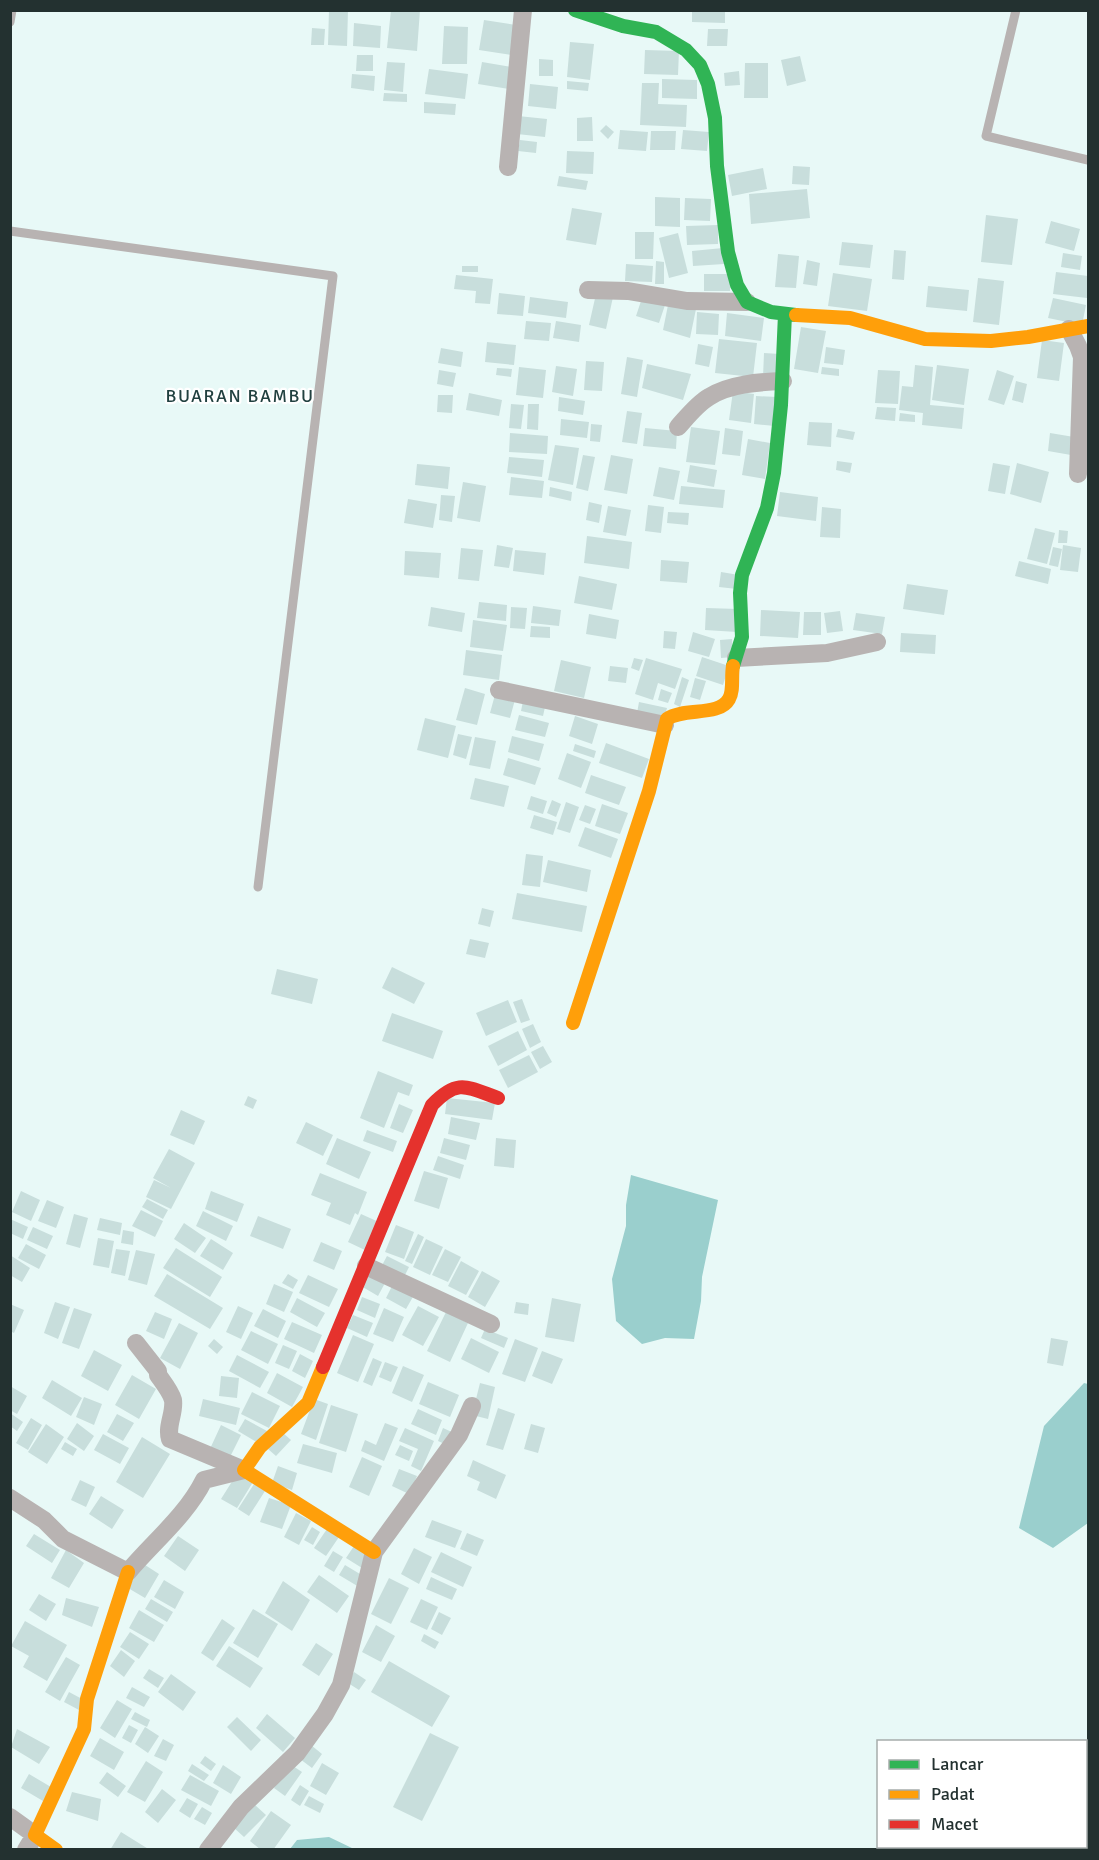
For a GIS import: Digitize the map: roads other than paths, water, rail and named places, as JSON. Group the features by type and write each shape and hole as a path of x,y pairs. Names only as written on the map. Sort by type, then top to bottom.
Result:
{"street":[{"path":"508,167 523,10"},
{"path":"575,10 623,26 656,32 686,50 700,65 708,84 715,118 717,166 728,252 737,285 747,302"},
{"path":"588,290 628,291 687,301 747,302 771,312 850,318 925,339 991,341 1089,326"},
{"path":"573,1023 649,790 667,719 671,714 724,705 730,698 731,674 742,636 740,587 746,560 764,519 770,498 782,410 785,314"},
{"path":"1069,329 1082,357 1078,474"},
{"path":"678,427 707,398 719,392 764,382 783,381"},
{"path":"736,658 827,653 877,642"},
{"path":"499,690 666,725"},
{"path":"30,1842 84,1729 87,1699 128,1572 148,1547 186,1510 204,1480 244,1470 260,1447 308,1403 432,1105 443,1092 452,1086 460,1086 498,1098"},
{"path":"366,1266 491,1324"},
{"path":"136,1343 158,1371 158,1375 172,1398 173,1406 168,1434 170,1439 244,1470 374,1552"},
{"path":"208,1850 241,1808 297,1753 325,1714 341,1685 374,1552 459,1435 472,1406"},
{"path":"10,1498 44,1520 63,1539 128,1572"},
{"path":"10,1817 30,1842 56,1850"}],"lane":[{"path":"10,22 12,10"},
{"path":"1016,10 986,136 1089,160"},
{"path":"10,231 333,276 258,887"}],"water":[{"path":"631,1175 718,1200 702,1277 701,1301 694,1339 665,1338 642,1344 616,1321 612,1279 626,1226 626,1205"},
{"path":"1084,1383 1088,1384 1088,1523 1053,1548 1019,1528 1044,1426"},
{"path":"329,1837 354,1849 290,1849 297,1840"}],"district":[{"name":"BUARAN BAMBU","path":"240,396"}]}
